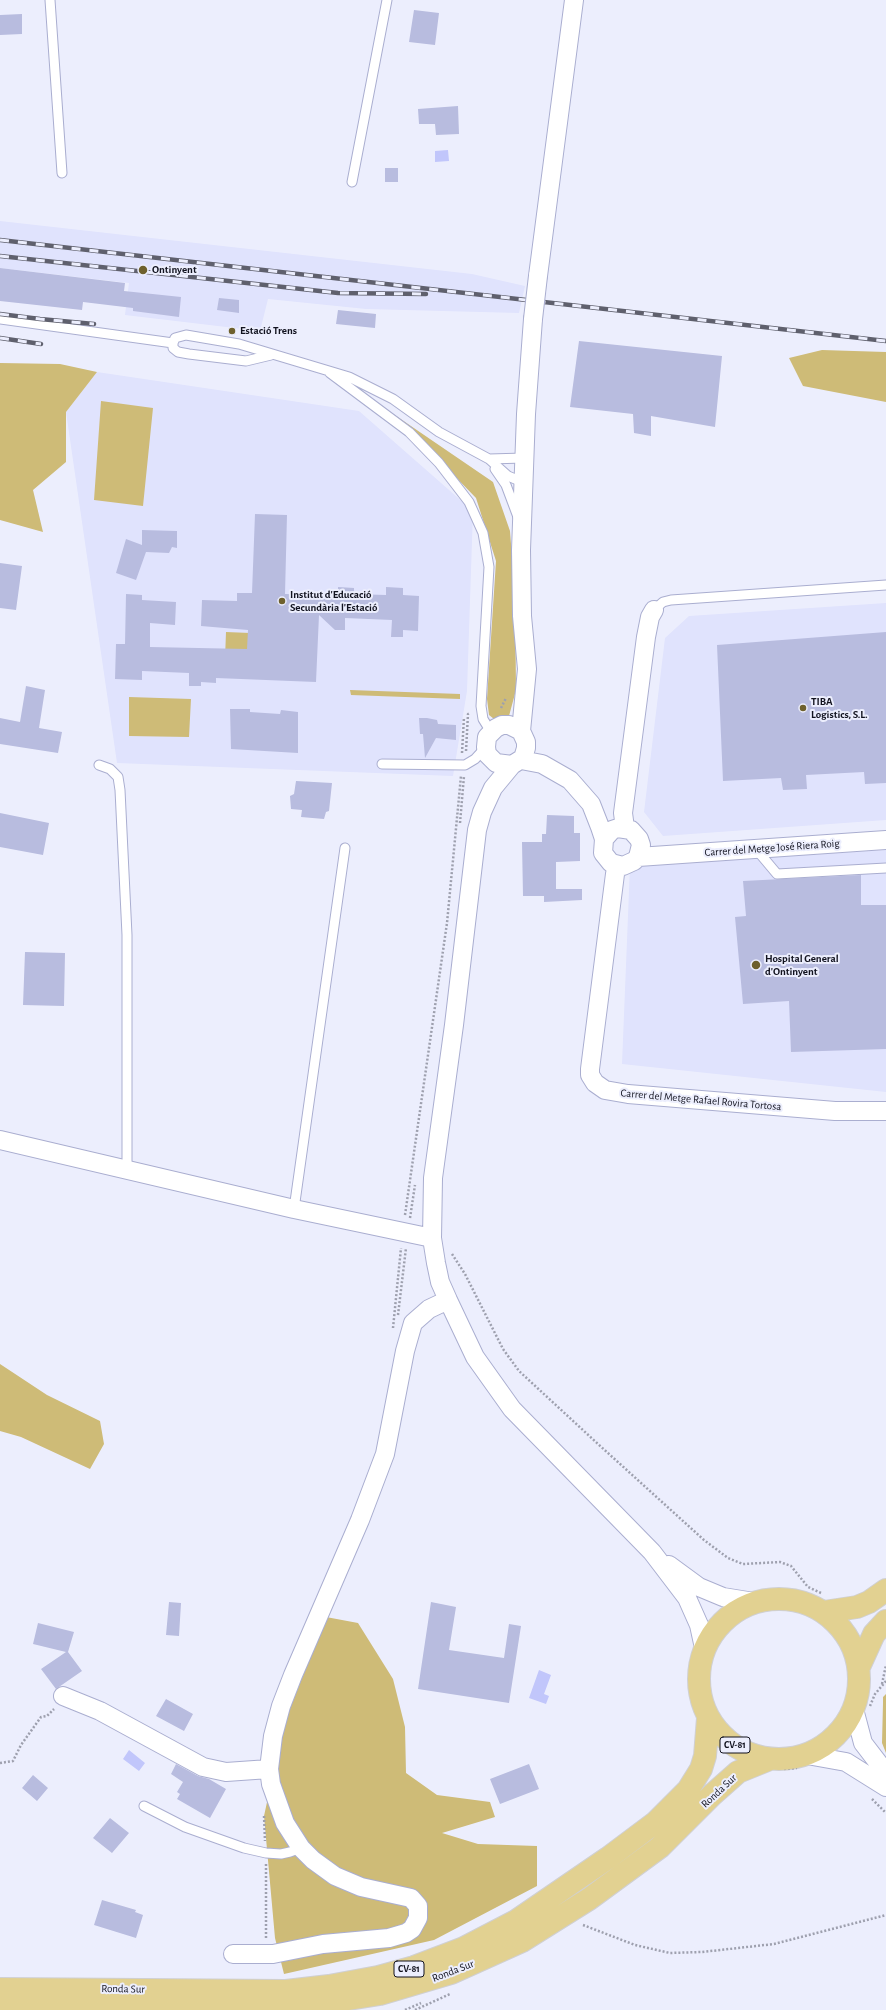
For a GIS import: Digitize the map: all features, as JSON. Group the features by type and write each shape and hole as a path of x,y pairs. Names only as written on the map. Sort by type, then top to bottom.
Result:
{"main road":[{"path":"824,1603 856,1607 869,1602 886,1590"},
{"name":"CV-81","path":"772,1599 790,1599 808,1604 824,1603 852,1646 859,1667 859,1688 854,1710 846,1725 835,1737 822,1748 807,1755 789,1759 770,1759 745,1752 724,1738 708,1718 701,1701 698,1683 699,1665 704,1648 716,1628 733,1612 754,1602 772,1599"},
{"name":"CV-81","path":"859,1667 874,1634 886,1621"},
{"name":"Ronda Sur","path":"0,1989 286,1991 329,1986 378,1977 414,1967 464,1948 516,1921 637,1837 666,1813 688,1790 700,1769 705,1756 708,1718"},
{"name":"Ronda Sur","path":"0,2006 297,2007 380,1994 451,1973 522,1941 640,1864 672,1836 712,1795 738,1772 770,1759"},
{"path":"380,2010 449,1982 522,1941"},
{"path":"0,2006 37,2010"}],"street":[{"path":"515,728 521,712 526,669 521,596 522,527 524,458 533,319 574,0"},
{"path":"515,728 496,728 488,740 490,759 514,759 542,764 570,780 613,827 636,834 639,849 629,864 618,865 611,863 603,852 613,827 646,637 650,617 654,610"},
{"path":"515,728 526,742 493,788 482,812 477,830 454,1025 436,1150 433,1182 432,1238 440,1282 475,1357 512,1409 652,1552 692,1608 700,1625 704,1648"},
{"name":"Carrer del Metge José Riera Roig","path":"639,849 658,856 886,840"},
{"name":"Carrer del Metge Rafael Rovira Tortosa","path":"618,865 614,882 590,1069 590,1075 595,1083 605,1090 628,1094 835,1111 886,1111"},
{"path":"0,1140 294,1209 432,1238"},
{"path":"233,1954 273,1954 323,1944 400,1935 412,1929 418,1918 418,1906 411,1898 380,1892 349,1882 323,1868 301,1848 285,1823 271,1784 269,1769 273,1736 286,1694 360,1520 385,1454 405,1351 412,1323 429,1309 448,1300"},
{"path":"652,1552 699,1587 723,1597 754,1602"},
{"path":"63,1696 100,1711 203,1767 226,1772 269,1769"},
{"path":"854,1710 863,1743 886,1773"},
{"path":"807,1755 846,1762 886,1787"}],"lane":[{"path":"50,0 62,173"},
{"path":"352,182 387,0"},
{"path":"0,319 173,343"},
{"path":"271,355 246,360 189,354 178,352 173,348 173,343 175,338 186,335 239,344 271,355 291,358 349,377 393,399 439,432 489,459 508,476 520,481 524,478"},
{"path":"325,369 409,432 440,463 471,507 483,533 489,567 481,706 482,719 488,740 475,759 469,764 382,764"},
{"path":"489,459 524,458"},
{"path":"489,459 506,485 522,527"},
{"path":"654,610 663,602 671,600 886,586"},
{"path":"99,764 110,769 118,777 120,790 127,935 126,1170"},
{"path":"294,1209 345,848"},
{"path":"756,849 777,874 886,868"},
{"path":"144,1806 166,1819 214,1839 266,1853 290,1852 301,1848"}],"path":[{"path":"433,1182 415,1183 406,1232 393,1335 406,1232 447,923 462,765 464,717"},
{"path":"450,1251 466,1274 503,1349 515,1365 598,1444 704,1540 728,1558 743,1564 780,1562 791,1566 808,1587 824,1603"},
{"path":"886,1665 882,1684 886,1681"},
{"path":"0,1763 13,1761 21,1745 41,1718 47,1716 63,1696"},
{"path":"263,1809 266,1853 266,1954"},
{"path":"585,1924 635,1945 670,1953 702,1952 774,1944 886,1915"}],"shaded area":[{"path":"0,221 472,274 525,286 519,313 366,309 268,299 260,331 125,315 129,283 0,268"},
{"path":"822,350 886,352 886,402 803,386 789,358"},
{"path":"0,363 60,364 97,372 66,412 66,462 33,490 43,532 0,520"},
{"name":"Institut d'Educació Secundària l'Estació","path":"97,372 359,411 473,511 467,691 453,776 117,763 66,412"},
{"path":"364,394 493,482 510,531 515,596 516,690 509,716 499,723 489,715 487,699 496,561 476,498 413,433"},
{"path":"101,401 153,408 143,506 94,500"},
{"path":"886,603 886,820 663,836 644,812 665,638 689,616"},
{"path":"226,632 250,633 249,654 225,659"},
{"path":"350,690 460,694 460,699 351,695"},
{"path":"129,697 191,699 189,737 129,736"},
{"name":"Hospital General d'Ontinyent","path":"886,850 886,1092 622,1064 630,866"},
{"path":"0,1364 47,1395 100,1421 104,1444 90,1469 21,1437 0,1431"},
{"path":"326,1617 358,1623 393,1679 405,1727 406,1773 437,1795 490,1802 495,1817 442,1833 478,1844 537,1846 537,1886 434,1940 284,1974 275,1938 264,1816 284,1724"},
{"path":"886,1694 886,1753 882,1743 883,1697"}],"water":[{"path":"448,150 449,161 435,162 435,151"},
{"path":"539,1670 551,1675 544,1694 549,1696 546,1704 529,1698"},
{"path":"129,1750 145,1763 139,1771 123,1759"}],"building":[{"path":"414,10 439,13 435,45 409,42"},
{"path":"22,14 22,34 0,35 0,15"},
{"path":"458,106 459,134 436,135 435,124 419,124 418,109"},
{"path":"385,168 398,168 398,182 385,182"},
{"path":"0,268 125,283 124,291 181,297 179,317 133,311 133,308 83,302 82,310 0,301"},
{"path":"219,298 239,300 239,313 217,310"},
{"path":"338,310 376,314 375,328 336,324"},
{"path":"579,341 722,356 715,427 651,416 651,436 634,433 633,414 570,407"},
{"path":"255,514 287,515 285,594 338,595 338,587 354,588 354,594 386,595 386,587 403,588 403,595 419,596 418,631 403,630 403,637 391,637 392,620 345,618 345,630 335,630 319,615 316,682 216,678 216,683 201,682 201,686 189,686 189,673 142,671 142,680 115,679 116,644 125,644 126,594 142,595 142,600 176,602 175,625 150,623 150,647 247,649 248,630 201,626 202,600 237,601 237,593 252,593"},
{"path":"142,530 177,531 177,548 172,547 169,553 146,552 136,580 116,573 126,539 142,545"},
{"path":"0,563 22,566 16,610 0,608"},
{"name":"TIBA Logistics, S.L.","path":"886,632 886,783 865,784 864,772 806,775 807,789 783,790 781,778 723,781 717,645"},
{"path":"26,686 45,690 39,728 62,732 58,753 0,744 0,718 20,722"},
{"path":"230,709 250,709 250,712 280,714 281,710 298,712 298,753 231,749"},
{"path":"419,718 437,720 438,724 456,725 456,740 436,738 425,758 423,734 420,734"},
{"path":"296,781 332,783 329,811 326,812 324,819 301,817 302,810 291,809 290,796 294,794"},
{"path":"0,813 49,823 43,855 0,847"},
{"path":"547,815 574,816 574,833 580,833 580,861 556,862 556,889 582,889 582,900 544,902 544,896 523,896 522,842 542,842 542,834 546,834"},
{"path":"861,875 861,905 886,905 886,1049 791,1052 789,1001 743,1004 735,917 746,916 743,881"},
{"path":"25,952 65,953 64,1006 23,1005"},
{"path":"169,1602 181,1603 179,1636 166,1635"},
{"path":"431,1602 456,1607 449,1650 504,1658 509,1624 521,1626 509,1703 418,1689"},
{"path":"38,1623 74,1632 68,1652 82,1671 56,1689 41,1669 66,1652 33,1644"},
{"path":"166,1699 193,1714 184,1731 156,1716"},
{"path":"176,1764 198,1776 209,1779 226,1789 210,1818 177,1799 180,1794 177,1792 183,1782 171,1774"},
{"path":"529,1764 539,1789 500,1804 490,1779"},
{"path":"33,1775 48,1788 37,1801 22,1788"},
{"path":"110,1818 129,1833 112,1853 93,1838"},
{"path":"102,1900 136,1910 135,1912 143,1915 136,1938 94,1925"}],"railway":[{"path":"0,240 886,341"},
{"path":"0,256 338,293 426,294"},
{"path":"0,314 94,324"},
{"path":"0,338 41,344"}],"place":[{"name":"Ontinyent","path":"143,270"},
{"name":"Estació Trens","path":"232,331"},
{"name":"Institut d'Educació Secundària l'Estació","path":"282,601"},
{"name":"TIBA Logistics, S.L.","path":"803,708"},
{"name":"Hospital General d'Ontinyent","path":"756,965"}]}
